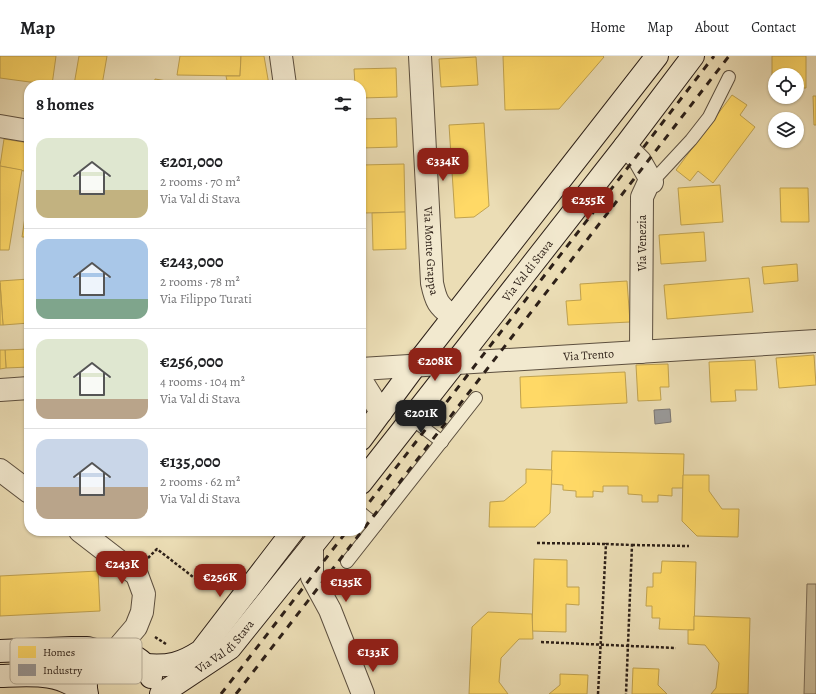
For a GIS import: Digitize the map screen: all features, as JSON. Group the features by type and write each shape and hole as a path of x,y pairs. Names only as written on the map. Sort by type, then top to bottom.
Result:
{"street":[{"path":"281,56 284,80"},
{"name":"Via Monte Grappa","path":"420,56 432,283 435,298 438,304 453,317"},
{"path":"366,432 415,366 657,56"},
{"name":"Via Val di Stava","path":"366,476 625,146 693,56"},
{"path":"0,126 24,130"},
{"path":"625,146 640,161 652,182"},
{"name":"Via Venezia","path":"641,352 642,197 648,184 652,182"},
{"name":"Via Trento","path":"366,368 454,364 816,341"},
{"path":"0,390 24,388"},
{"path":"366,388 381,412"},
{"path":"0,470 24,488"},
{"path":"86,536 137,575 144,594 142,612 136,627 127,638"},
{"name":"Via Val di Stava","path":"145,665 163,666 177,664 187,660 201,651 289,536"},
{"path":"318,539 312,576 330,610 363,694"},
{"name":"Via Val di Stava","path":"161,694 230,648 318,539"},
{"path":"0,651 10,651"},
{"path":"142,663 145,665 150,675 152,687 151,694"},
{"path":"0,676 10,676"},
{"path":"70,684 83,694"},
{"path":"86,684 88,694"}],"lane":[{"path":"652,182 691,140 709,117 729,78"},
{"path":"347,562 476,398"},
{"path":"411,418 442,442"},
{"path":"366,517 376,525"}],"path":[{"path":"537,543 689,546"},
{"path":"598,694 606,544"},
{"path":"626,694 632,545"},
{"path":"134,573 157,548 197,580 220,582 234,576"},
{"path":"150,635 169,645"},
{"path":"541,642 676,648"}],"shaded area":[{"path":"807,584 816,584 816,694 804,694"}],"building: Homes":[{"path":"0,56 56,56 53,80 24,80 24,81 0,78"},
{"path":"79,56 107,56 103,80 75,80"},
{"path":"180,56 241,56 240,76 177,75"},
{"path":"241,56 264,56 268,80 227,80 226,76 240,76"},
{"path":"503,56 604,57 559,109 505,110"},
{"path":"772,56 806,56 806,88 804,88 804,68 772,68"},
{"path":"476,57 478,85 441,87 439,59"},
{"path":"396,68 397,97 366,98 366,80 355,80 354,69"},
{"path":"732,95 747,105 740,115 755,127 713,183 698,171 690,181 676,170"},
{"path":"813,96 816,96 816,125 814,125"},
{"path":"396,118 397,147 366,148 366,119"},
{"path":"484,123 489,206 474,217 455,218 449,125"},
{"path":"4,139 24,142 24,171 0,166"},
{"path":"404,164 405,212 366,213 366,165"},
{"path":"0,166 22,170 9,250 0,250"},
{"path":"720,185 723,222 681,225 678,188"},
{"path":"780,188 808,188 809,222 781,222"},
{"path":"405,212 406,249 373,250 372,213"},
{"path":"24,224 24,237 22,237"},
{"path":"704,232 706,261 661,264 659,235"},
{"path":"797,264 798,281 764,284 762,267"},
{"path":"749,278 753,312 667,319 664,285"},
{"path":"24,279 24,323 3,325 0,281"},
{"path":"627,281 630,322 568,325 566,301 581,300 580,284"},
{"path":"0,283 3,325 0,325"},
{"path":"24,349 24,367 6,368 5,350"},
{"path":"0,350 5,350 6,368 0,369"},
{"path":"814,355 816,385 779,388 776,358"},
{"path":"755,360 757,390 735,390 736,401 711,402 709,362"},
{"path":"668,364 669,387 660,387 661,400 638,401 636,365"},
{"path":"625,372 627,403 521,408 520,377"},
{"path":"552,451 684,454 683,488 672,488 672,496 658,495 658,502 642,502 642,495 628,494 628,486 603,486 603,492 593,491 593,497 576,497 576,491 563,490 563,485 551,484"},
{"path":"526,469 552,470 550,513 535,527 489,527 490,502 504,501 526,483"},
{"path":"683,475 709,475 709,491 722,509 739,509 738,537 697,536 682,521"},
{"path":"534,559 567,560 567,587 579,587 579,605 566,604 566,632 532,631"},
{"path":"662,561 696,562 694,630 659,629 660,618 652,618 652,606 646,606 647,587 653,587 653,573 661,573"},
{"path":"98,571 100,611 0,616 0,576"},
{"path":"488,612 532,614 533,639 519,639 501,658 499,682 508,694 469,694 472,627"},
{"path":"694,616 750,618 748,694 711,694 716,688 719,663 705,645 688,644 688,630 694,630"},
{"path":"633,668 659,669 658,685 667,694 632,694"},
{"path":"560,674 588,675 587,694 549,694 560,685"}],"building: Industry":[{"path":"670,409 671,422 655,424 654,410"}],"railway":[{"path":"366,507 714,56"},
{"path":"366,526 729,56"},
{"path":"221,694 343,536"},
{"path":"236,694 358,536"}]}
